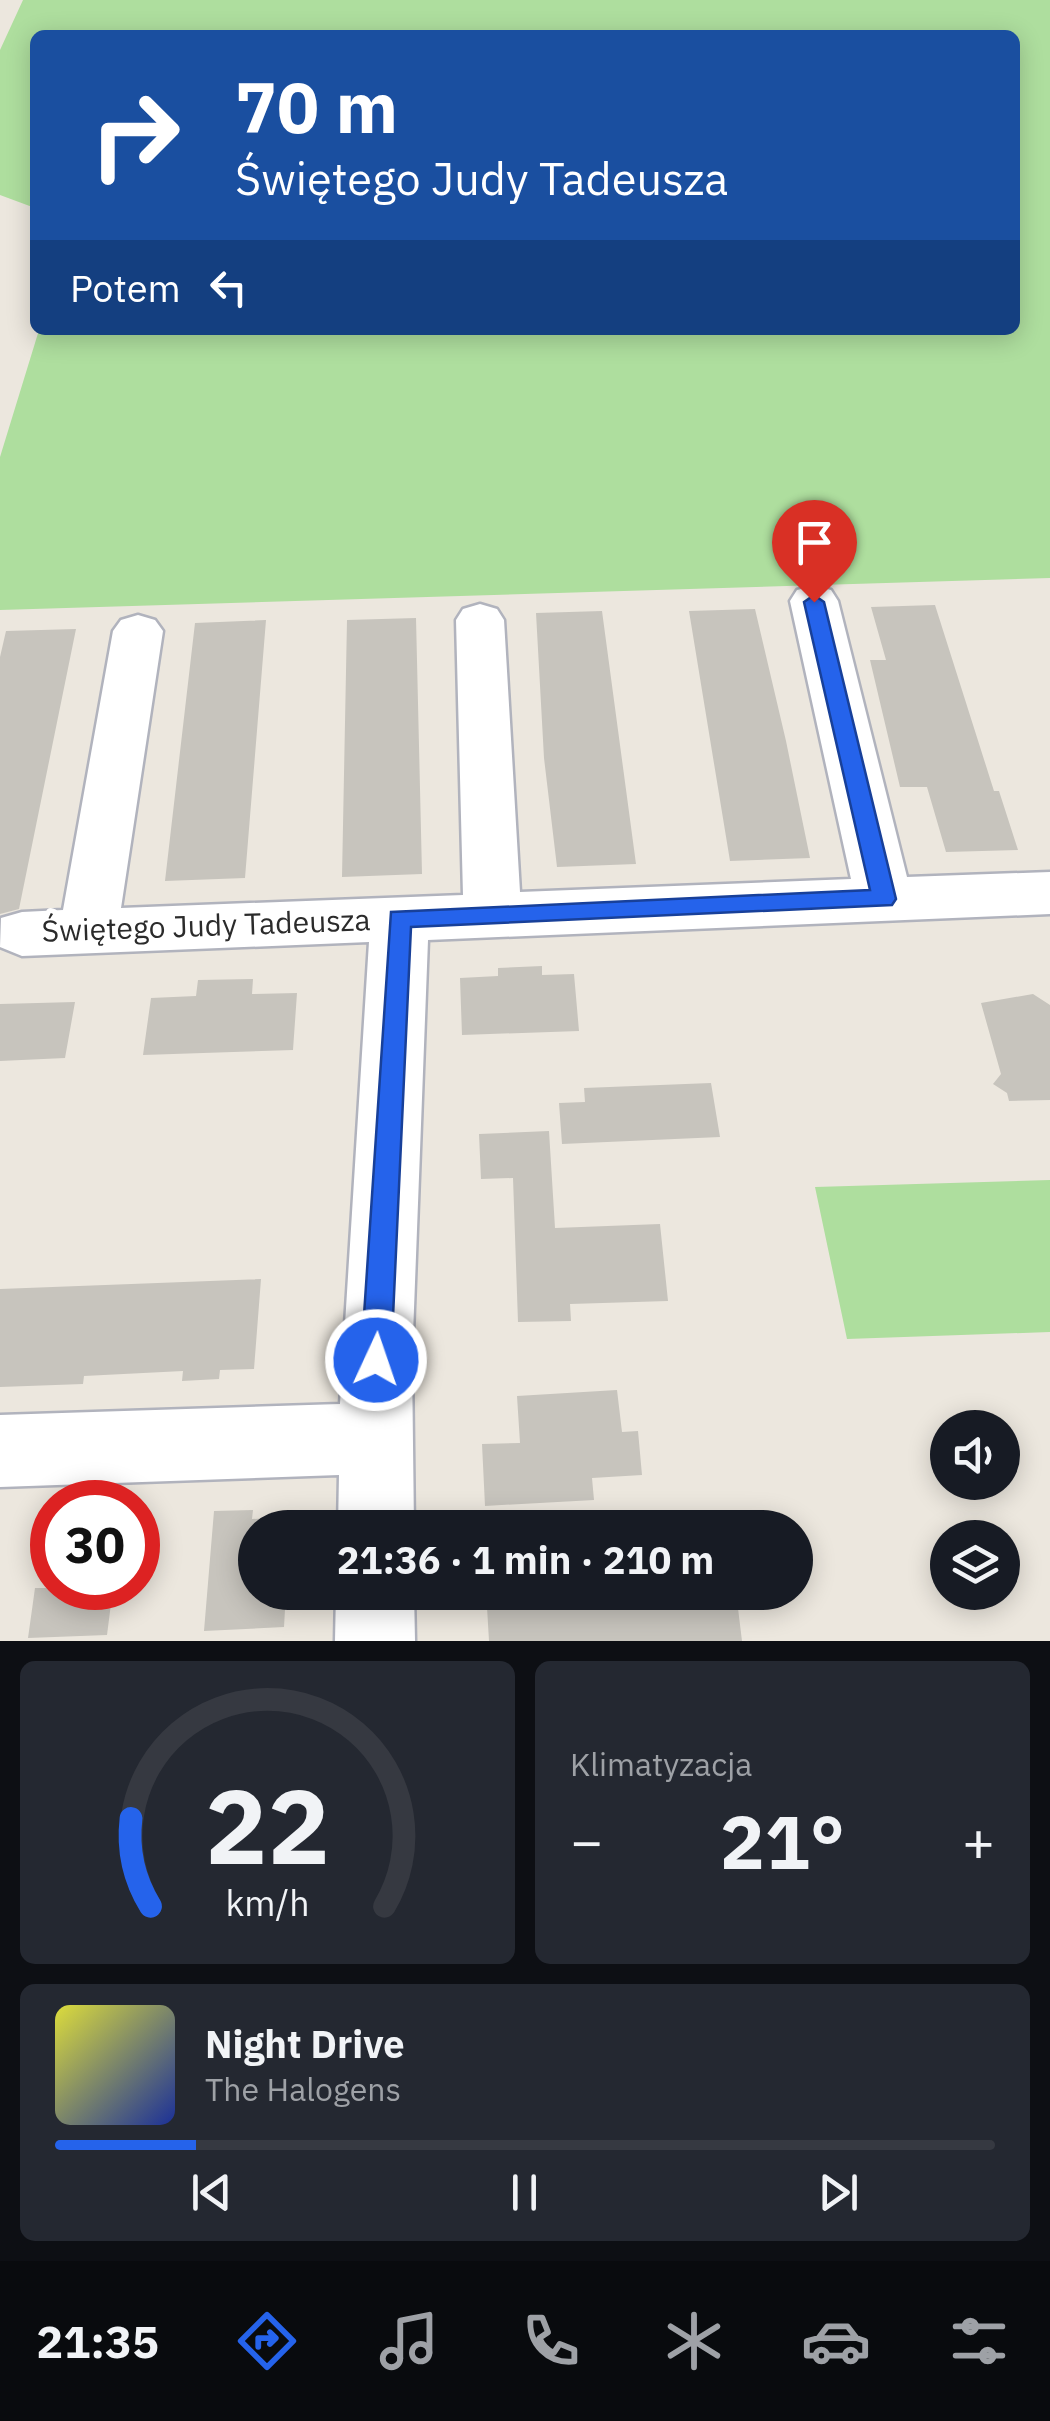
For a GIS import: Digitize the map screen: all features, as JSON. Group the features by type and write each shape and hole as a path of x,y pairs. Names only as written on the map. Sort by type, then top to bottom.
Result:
{"street":[{"path":"814,602 884,899"},
{"path":"480,620 492,914"},
{"path":"88,932 138,631"},
{"name":"Świętego Judy Tadeusza","path":"22,934 1050,893"},
{"path":"376,1510 376,1360 400,918"},
{"path":"0,1451 376,1438"},
{"path":"375,1641 376,1610"}],"green space":[{"path":"23,0 1050,0 1050,578 0,610 0,457 37,335 1020,335 1020,30 30,30 30,206 0,195 0,50"},
{"path":"1050,1180 1050,1332 847,1339 815,1187"}],"building":[{"path":"935,605 994,791 999,791 1018,850 946,852 927,787 900,787 870,660 886,660 871,607"},
{"path":"755,609 810,858 730,861 689,611"},
{"path":"602,611 636,864 557,867 544,758 536,613"},
{"path":"416,618 422,874 342,877 347,620"},
{"path":"266,620 245,878 165,881 195,623"},
{"path":"76,629 19,909 0,914 0,657 6,631"},
{"path":"542,966 542,975 574,974 579,1031 462,1035 460,978 498,976 498,968"},
{"path":"253,979 252,994 297,993 293,1050 143,1055 151,998 196,996 198,980"},
{"path":"1033,994 1050,1005 1050,1100 1009,1101 1007,1093 993,1084 1001,1074 981,1003"},
{"path":"75,1002 65,1058 0,1061 0,1004"},
{"path":"711,1083 720,1137 562,1144 559,1103 585,1102 584,1088"},
{"path":"549,1131 555,1228 660,1224 668,1301 570,1304 571,1321 518,1322 513,1178 481,1179 479,1134"},
{"path":"261,1279 254,1369 220,1370 219,1379 182,1381 183,1371 84,1376 83,1384 0,1387 0,1289"},
{"path":"617,1390 622,1432 638,1431 642,1475 592,1478 594,1500 485,1506 482,1444 520,1443 517,1396"},
{"path":"238,1510 238,1610 285,1610 284,1627 204,1631 214,1511"},
{"path":"32,1610 110,1610 107,1635 28,1638"},
{"path":"487,1610 738,1610 742,1641 489,1641"}],"route":[{"path":"376,1360 400,918 884,899 814,602"}]}
